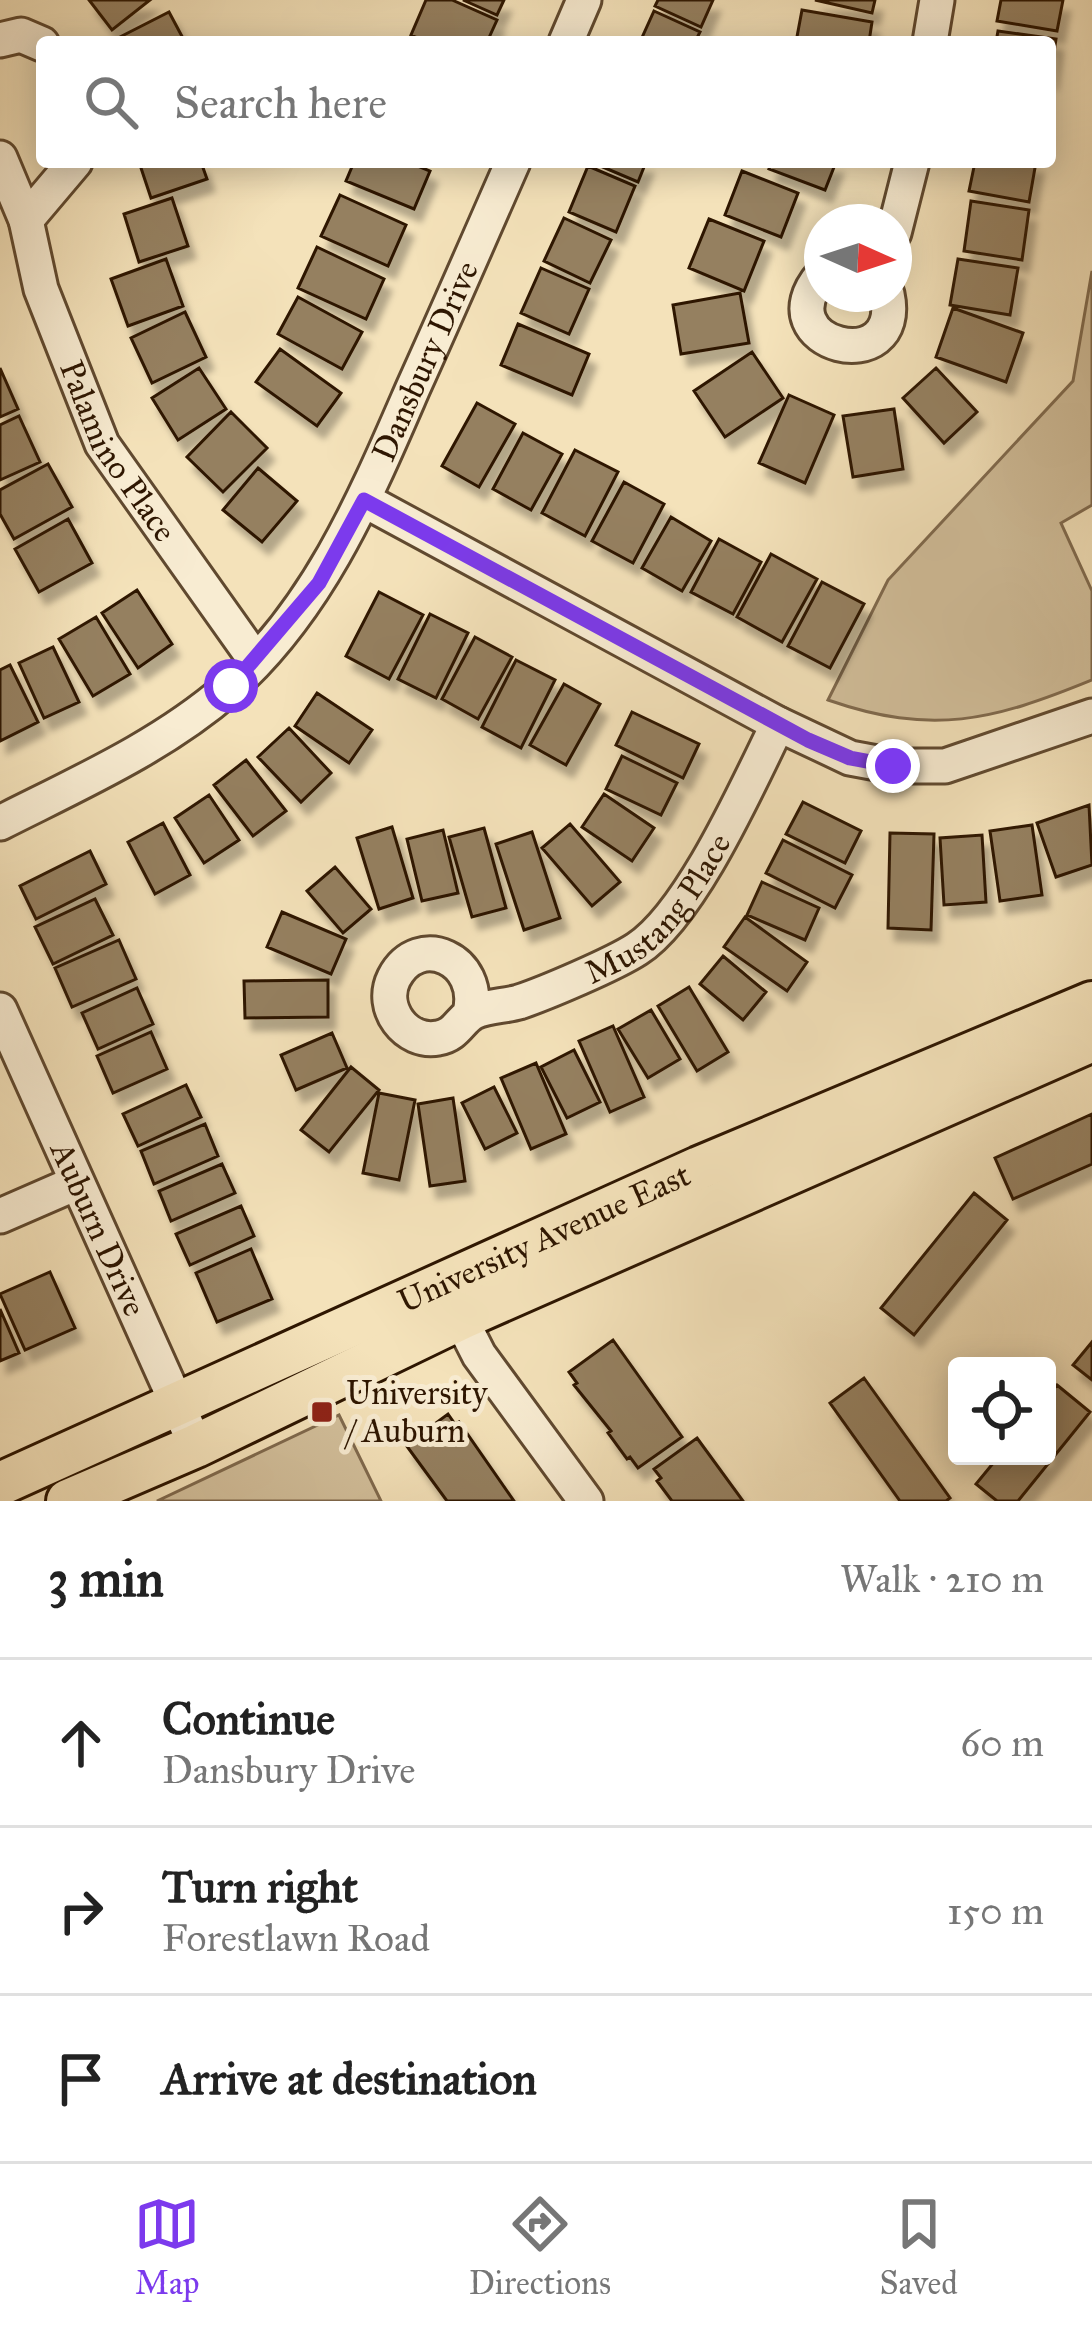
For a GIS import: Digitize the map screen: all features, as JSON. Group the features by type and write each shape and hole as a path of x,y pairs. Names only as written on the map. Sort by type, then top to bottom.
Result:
{"main road":[{"name":"University Avenue East","path":"68,1501 196,1446 699,1168 1092,1003"},
{"name":"University Avenue East","path":"0,1484 176,1406 452,1302 1092,1040"}],"street":[{"path":"569,36 584,0"},
{"path":"931,36 937,0"},
{"path":"0,40 20,35 36,42"},
{"name":"Palamino Place","path":"0,158 26,220 41,289 103,444 256,661"},
{"path":"26,220 70,168"},
{"name":"Dansbury Drive","path":"0,823 145,748 194,717 256,661 319,583 364,500 510,168"},
{"path":"901,204 910,168"},
{"path":"808,312 819,335 830,344 858,346 871,340 887,312"},
{"path":"364,500 778,724 850,758 893,766 946,766 1092,716"},
{"name":"Mustang Place","path":"470,1013 521,1001 638,949 682,907 778,724"},
{"name":"Auburn Drive","path":"0,1010 196,1446"},
{"path":"0,1216 76,1183"},
{"path":"452,1302 478,1355 586,1501"}],"shaded area":[{"path":"1092,271 1092,505 1061,523 1092,591 1092,680 1023,705 962,719 899,718 828,700 888,580 1073,381"},
{"path":"339,1415 381,1501 157,1501"}],"building":[{"path":"89,0 150,0 112,30"},
{"path":"426,0 452,0 497,20 490,36 411,35"},
{"path":"463,0 504,0 497,15"},
{"path":"658,0 713,0 701,27 655,6"},
{"path":"815,0 875,0 872,13"},
{"path":"1001,0 1063,0 1057,31 997,21"},
{"path":"802,10 872,22 870,36 797,36"},
{"path":"654,11 700,32 698,36 643,36"},
{"path":"169,12 182,36 122,36"},
{"path":"998,31 1034,36 997,36"},
{"path":"141,168 203,168 207,179 151,198"},
{"path":"351,168 430,171 414,209 346,181"},
{"path":"587,168 635,186 616,232 569,212"},
{"path":"605,168 644,168 638,182"},
{"path":"769,168 834,168 825,190"},
{"path":"974,168 1035,168 1029,202 969,191"},
{"path":"742,171 798,193 781,237 725,215"},
{"path":"340,195 406,225 388,266 321,236"},
{"path":"172,198 188,246 139,262 124,214"},
{"path":"971,201 1029,210 1022,260 964,251"},
{"path":"564,218 611,240 590,283 544,261"},
{"path":"709,219 764,241 744,291 689,268"},
{"path":"317,247 384,279 366,319 298,288"},
{"path":"166,259 183,306 128,326 111,279"},
{"path":"958,259 1018,268 1010,315 950,305"},
{"path":"541,268 589,289 569,334 521,313"},
{"path":"740,293 749,343 681,354 673,305"},
{"path":"298,297 362,332 342,369 278,334"},
{"path":"953,308 1023,333 1006,382 936,357"},
{"path":"185,312 206,357 152,383 131,338"},
{"path":"518,324 589,354 572,395 501,365"},
{"path":"280,349 341,393 317,426 256,382"},
{"path":"752,352 783,398 725,437 694,391"},
{"path":"0,368 18,409 0,417"},
{"path":"199,368 226,409 178,440 152,398"},
{"path":"936,368 977,412 944,443 903,398"},
{"path":"789,395 834,415 805,483 759,463"},
{"path":"477,403 515,424 479,487 442,466"},
{"path":"894,409 903,469 853,477 843,416"},
{"path":"231,412 267,448 223,492 187,457"},
{"path":"19,416 40,462 0,480 0,425"},
{"path":"523,433 562,454 531,510 493,489"},
{"path":"575,450 618,472 585,536 542,513"},
{"path":"48,464 72,507 14,539 0,514 0,490"},
{"path":"258,468 297,501 262,542 223,510"},
{"path":"624,482 664,504 633,563 592,541"},
{"path":"671,517 711,541 682,591 642,568"},
{"path":"68,519 92,563 39,592 15,549"},
{"path":"719,539 761,562 733,614 691,592"},
{"path":"771,554 817,579 782,642 737,617"},
{"path":"822,582 864,604 830,668 788,646"},
{"path":"137,590 172,644 138,668 102,613"},
{"path":"379,592 423,615 389,679 346,656"},
{"path":"430,614 468,633 436,698 398,679"},
{"path":"96,617 130,674 93,696 59,639"},
{"path":"475,637 512,657 478,719 442,699"},
{"path":"53,647 79,702 44,718 19,663"},
{"path":"516,660 555,680 521,748 482,727"},
{"path":"10,665 38,722 0,741 0,670"},
{"path":"564,684 600,704 566,765 530,745"},
{"path":"317,693 372,730 349,763 295,726"},
{"path":"632,712 699,744 683,778 616,745"},
{"path":"289,728 331,773 301,802 258,757"},
{"path":"622,756 677,783 661,815 606,789"},
{"path":"246,760 286,811 253,836 214,785"},
{"path":"604,794 654,828 632,861 582,827"},
{"path":"209,795 239,840 204,863 175,818"},
{"path":"803,802 861,831 845,863 786,834"},
{"path":"1089,805 1092,865 1056,877 1037,823"},
{"path":"163,823 190,875 155,894 128,842"},
{"path":"570,824 620,882 592,906 542,848"},
{"path":"1032,825 1042,895 1000,901 990,831"},
{"path":"392,827 413,898 379,909 357,838"},
{"path":"484,828 506,908 472,917 449,837"},
{"path":"443,830 458,893 422,901 407,839"},
{"path":"532,832 560,918 524,930 496,844"},
{"path":"890,833 934,834 931,930 888,928"},
{"path":"982,835 986,902 944,905 940,838"},
{"path":"783,840 852,875 835,908 766,873"},
{"path":"90,851 106,884 36,919 20,886"},
{"path":"335,867 371,909 343,933 307,891"},
{"path":"762,882 819,908 805,940 747,915"},
{"path":"95,899 113,935 53,964 35,927"},
{"path":"282,912 346,939 331,974 267,947"},
{"path":"745,917 807,962 787,991 724,947"},
{"path":"119,940 136,979 72,1007 55,968"},
{"path":"723,956 766,992 743,1020 700,984"},
{"path":"328,980 328,1017 245,1018 244,981"},
{"path":"689,987 728,1052 697,1071 658,1006"},
{"path":"137,988 153,1024 98,1049 82,1013"},
{"path":"651,1010 680,1059 648,1078 618,1029"},
{"path":"613,1026 644,1097 610,1112 579,1041"},
{"path":"151,1032 167,1069 113,1093 97,1056"},
{"path":"332,1033 347,1068 296,1090 281,1055"},
{"path":"574,1050 600,1102 567,1118 541,1067"},
{"path":"536,1063 566,1134 531,1149 501,1078"},
{"path":"351,1067 379,1090 329,1152 301,1130"},
{"path":"186,1085 201,1117 138,1146 123,1114"},
{"path":"494,1087 517,1133 485,1149 462,1103"},
{"path":"379,1093 415,1100 399,1180 363,1173"},
{"path":"453,1098 465,1181 430,1186 418,1104"},
{"path":"1092,1114 1092,1164 1013,1199 995,1158"},
{"path":"205,1124 218,1156 154,1184 141,1151"},
{"path":"222,1164 235,1193 171,1221 159,1191"},
{"path":"974,1193 1007,1220 914,1335 881,1308"},
{"path":"241,1206 254,1236 190,1265 176,1234"},
{"path":"251,1249 272,1299 217,1322 196,1273"},
{"path":"50,1272 75,1328 25,1350 0,1294"},
{"path":"0,1309 19,1353 0,1361"},
{"path":"613,1340 682,1437 638,1468 608,1433 611,1431 569,1372"},
{"path":"1092,1342 1092,1380 1073,1365"},
{"path":"864,1378 950,1498 946,1501 900,1501 830,1403"},
{"path":"1056,1386 1090,1412 1056,1454"},
{"path":"448,1414 455,1424 459,1422 514,1501 447,1501 406,1445"},
{"path":"697,1438 743,1501 672,1501 657,1481 661,1478 654,1469"},
{"path":"992,1465 1047,1465 1018,1501 997,1501 976,1484"}],"place":[{"name":"University / Auburn","path":"322,1412"}],"route":[{"path":"231,686 319,583 364,500 808,740 850,758 893,766"}]}
